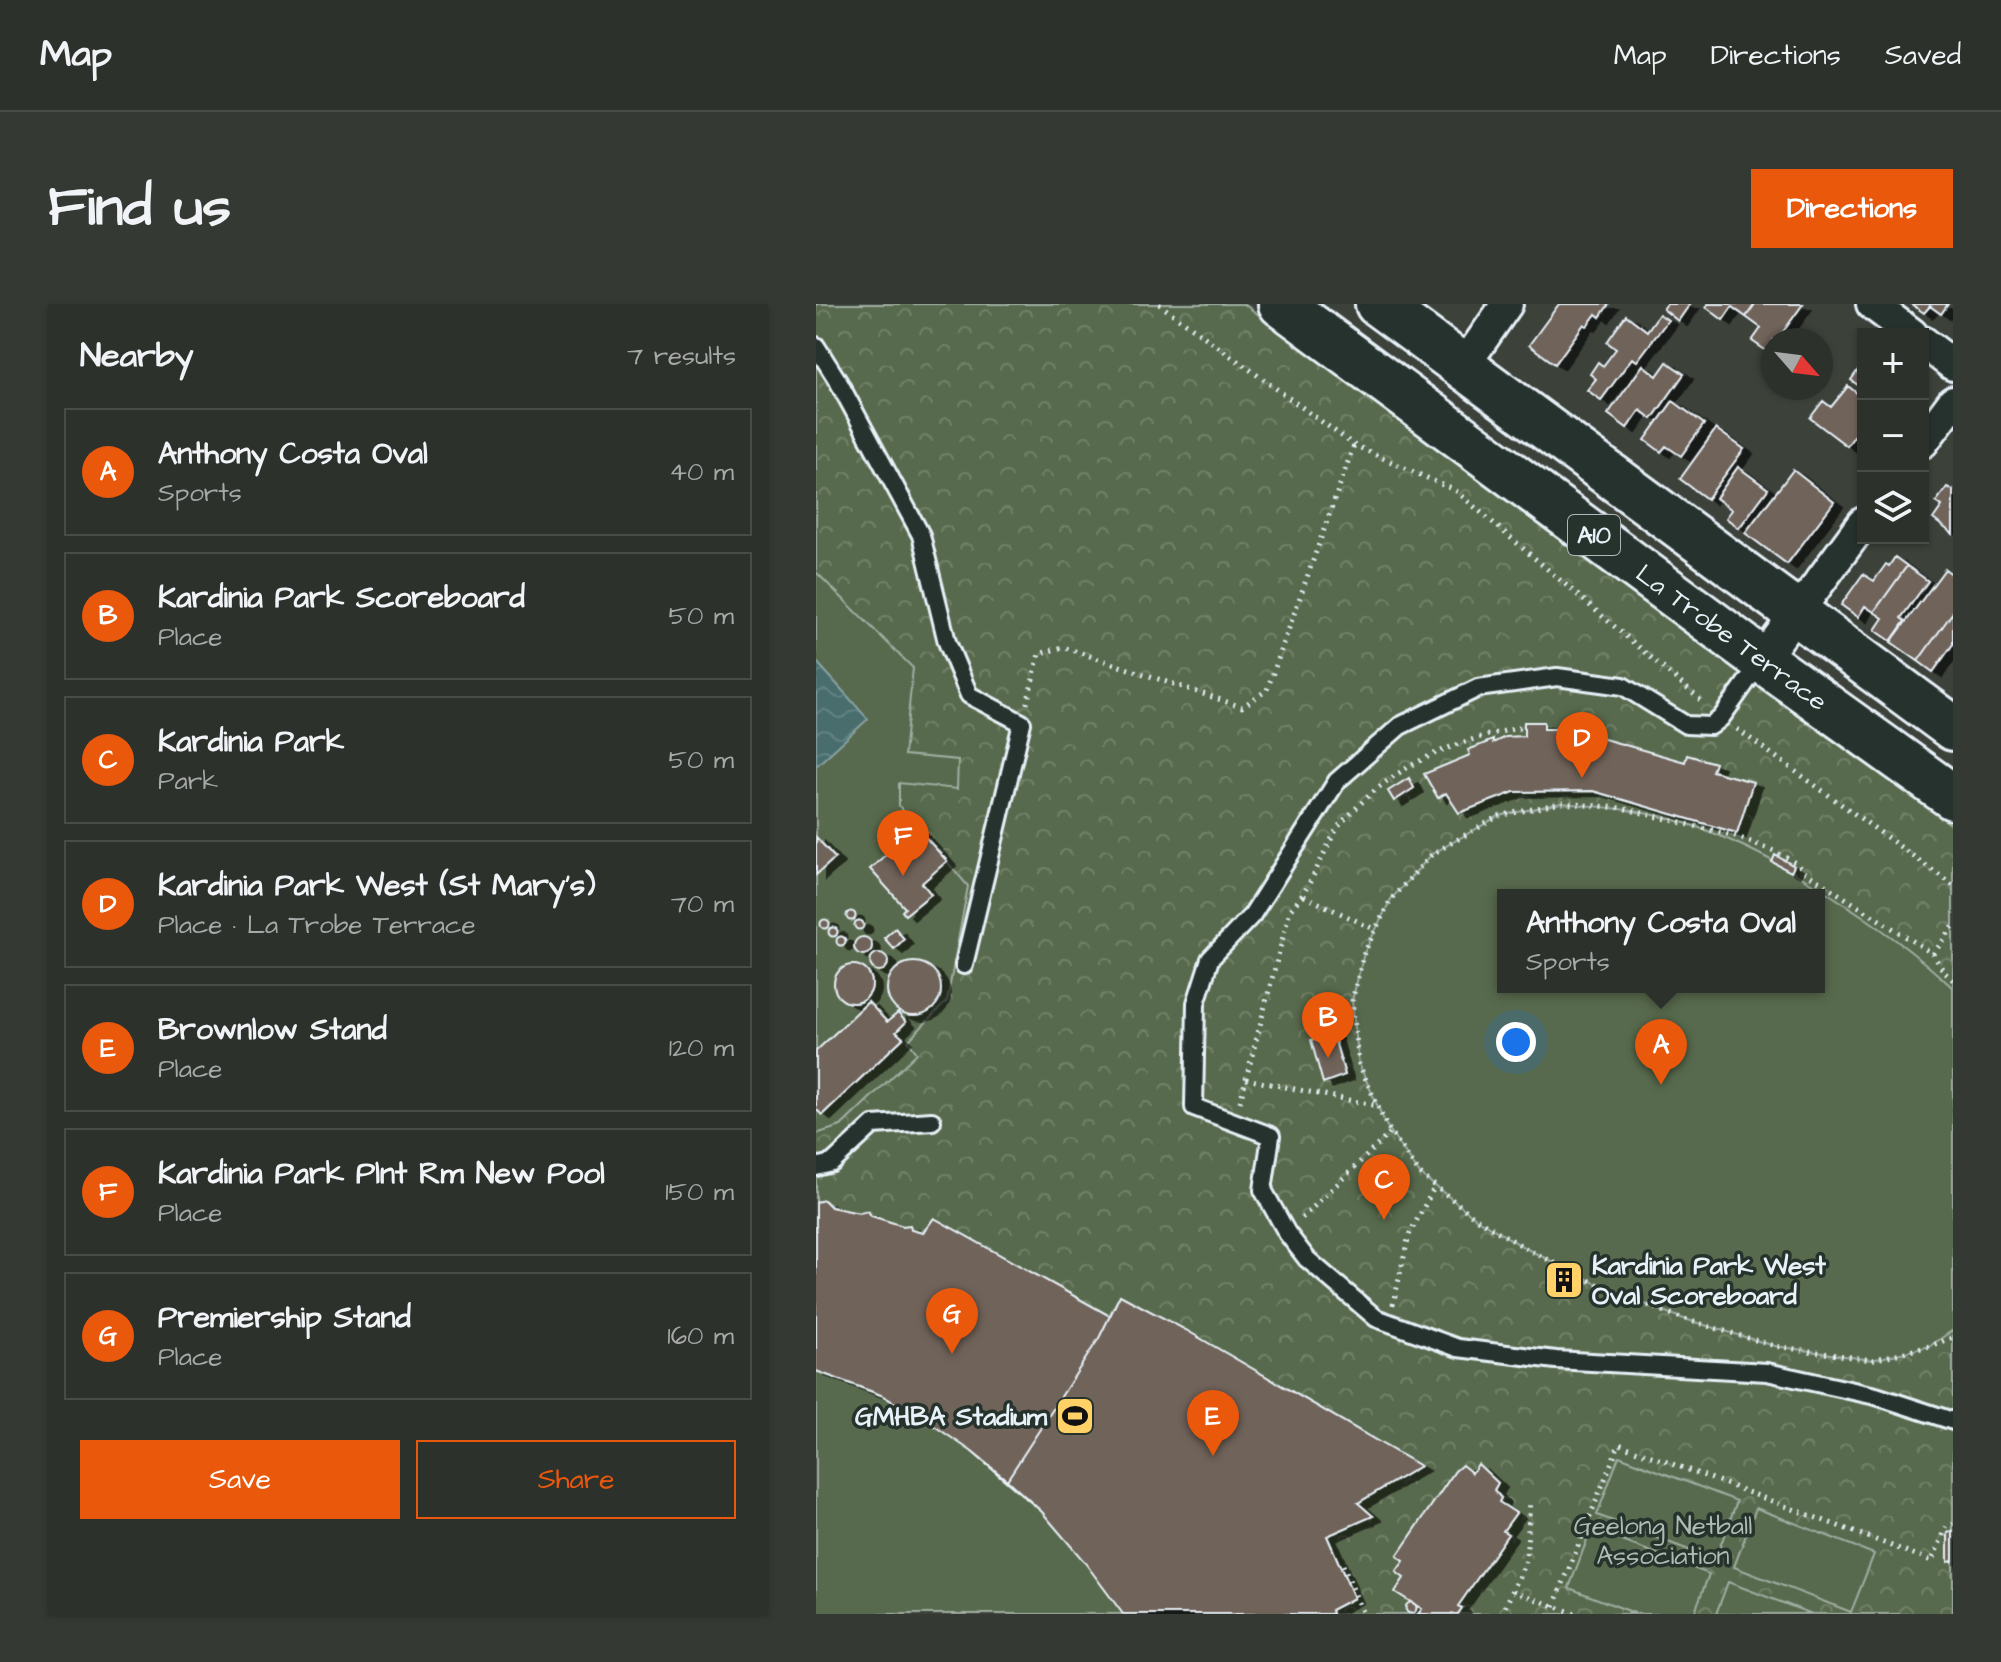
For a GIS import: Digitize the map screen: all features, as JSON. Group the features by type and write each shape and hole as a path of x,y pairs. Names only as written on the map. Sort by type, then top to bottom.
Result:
{"highway":[{"name":"La Trobe Terrace","path":"1281,304 1762,660 1953,797"},
{"name":"A10","path":"1378,304 1953,728"}],"street":[{"path":"1463,367 1507,304"},
{"path":"1872,304 1904,328"},
{"path":"1929,347 1953,365"},
{"path":"1929,434 1953,402"},
{"path":"1762,660 1857,531"}],"lane":[{"path":"816,346 921,535 947,642 969,695 1022,723 964,965"},
{"path":"1762,660 1721,718 1711,726 1698,728 1686,725 1623,686 1557,677 1478,688 1400,726 1337,781 1252,915 1210,959 1196,1003 1194,1107 1271,1136 1263,1190 1287,1233 1307,1259 1376,1318 1458,1348 1556,1360 1780,1374 1876,1396 1953,1421"},
{"path":"816,1167 832,1163 873,1125 932,1121"}],"path":[{"path":"1159,304 1354,445 1456,491 1721,718 1953,885"},
{"path":"1022,723 1039,654 1063,647 1242,707 1267,690 1354,445"},
{"path":"1235,1122 1290,910 1304,896 1341,824 1374,790 1414,764 1485,734 1524,727"},
{"path":"1622,808 1626,801"},
{"path":"1953,980 1933,954 1774,851 1723,833 1622,808 1561,803 1499,816 1432,854 1391,899 1364,953 1352,1001 1359,1064 1391,1132 1420,1174 1477,1219 1502,1234 1611,1291 1681,1318 1775,1346 1872,1360 1953,1337"},
{"path":"1304,896 1376,930"},
{"path":"1933,954 1953,927"},
{"path":"1246,1079 1378,1106"},
{"path":"1287,1233 1391,1132"},
{"path":"1389,1323 1409,1235 1435,1186"},
{"path":"1554,1606 1619,1444 1932,1561 1947,1526 1953,1524"},
{"path":"1502,1614 1526,1561 1530,1501"},
{"path":"1343,1565 1363,1614"},
{"path":"1513,1591 1576,1614"}],"green space":[{"name":"Geelong Netball Association","path":"816,304 1244,304 1953,826 1953,1614 816,1614"},
{"path":"816,572 913,668 904,755 958,760 957,789 899,783 899,806 968,886 947,1001 908,1041 917,1053 841,1126 816,1134"},
{"path":"1561,803 1577,804 1657,815 1688,824 1757,853 1821,889 1497,889 1497,993 1825,993 1825,891 1895,940 1953,988 1953,1330 1930,1346 1872,1360 1775,1346 1681,1318 1611,1291 1527,1249 1477,1219 1420,1174 1386,1125 1359,1064 1352,1001 1364,953 1391,899 1432,854 1499,816"},
{"name":"GMHBA Stadium","path":"824,1200 845,1211 868,1211 871,1216 903,1226 910,1225 911,1230 922,1233 934,1218 1109,1316 1120,1295 1373,1516 1327,1536 1354,1598 1331,1610 1332,1614 816,1614 816,1202"},
{"name":"Geelong Netball Association","path":"1619,1456 1737,1501 1715,1560 1597,1515"},
{"path":"1756,1508 1874,1554 1851,1612 1734,1567"},
{"path":"1591,1529 1709,1574 1694,1614 1637,1614 1569,1588"},
{"path":"1728,1582 1812,1614 1716,1614"}],"water":[{"path":"816,661 868,719 816,766"}],"building":[{"path":"1559,304 1609,304 1600,317 1596,314 1587,326 1584,324 1555,364 1529,345"},
{"path":"1667,304 1690,304 1678,321 1663,309"},
{"path":"1708,304 1755,304 1746,317 1732,307 1723,320 1706,307"},
{"path":"1755,304 1803,304 1786,328 1761,328 1746,317"},
{"path":"1911,304 1948,304 1941,314 1930,306 1924,313"},
{"path":"1659,314 1668,320 1637,361 1632,358 1601,400 1587,390 1596,379 1590,374 1598,362 1603,366 1616,349 1607,342 1626,315 1647,331"},
{"path":"1761,328 1761,347 1752,341"},
{"path":"1667,362 1684,374 1652,419 1640,410 1627,428 1608,414 1643,365 1657,376"},
{"path":"1848,386 1857,393 1857,438 1854,436 1847,446 1810,418 1823,401 1831,407"},
{"path":"1673,401 1704,424 1681,456 1666,446 1661,452 1645,440"},
{"path":"1716,429 1744,449 1707,499 1680,479"},
{"path":"1738,467 1768,489 1739,528 1726,518 1732,510 1716,498"},
{"path":"1793,470 1834,502 1787,564 1745,533"},
{"path":"1947,487 1953,490 1953,534 1933,519 1942,506 1936,502"},
{"path":"1895,557 1907,566 1874,612 1865,606 1858,617 1841,605 1863,574 1874,581"},
{"path":"1907,566 1928,581 1901,618 1905,621 1891,641 1875,630 1883,618 1874,612"},
{"path":"1945,569 1953,575 1953,612 1918,661 1891,642"},
{"path":"1953,612 1953,644 1933,672 1918,661"},
{"path":"1524,722 1544,722 1544,729 1569,729 1685,762 1687,755 1715,763 1712,771 1753,782 1737,833 1593,791 1514,792 1459,813 1446,793 1438,798 1424,774 1470,755 1468,750 1493,740 1493,743 1505,737 1524,736"},
{"path":"1409,778 1414,788 1394,801 1388,791"},
{"path":"916,827 947,861 922,883 931,894 905,915 902,911 905,908 870,869"},
{"path":"816,837 835,858 816,875"},
{"path":"1775,855 1794,866 1791,872 1772,862"},
{"path":"851,912 855,916 851,920 847,916"},
{"path":"825,919 830,924 825,929 820,924"},
{"path":"859,920 864,925 859,930 854,925"},
{"path":"833,927 838,932 833,937 828,932"},
{"path":"895,928 904,939 894,949 884,938"},
{"path":"841,936 846,941 841,946 836,941"},
{"path":"863,937 872,946 863,955 854,946"},
{"path":"879,953 888,962 879,971 870,962"},
{"path":"914,962 933,970 941,989 933,1008 914,1016 895,1008 887,989 895,970"},
{"path":"853,965 866,971 872,984 866,997 853,1003 840,997 834,984 840,971"},
{"path":"868,1002 887,1022 898,1013 906,1022 896,1032 903,1038 822,1115 816,1109 816,1051"},
{"path":"1333,1034 1345,1075 1323,1083 1311,1040"},
{"name":"GMHBA Stadium","path":"824,1200 831,1207 859,1213 868,1211 871,1216 903,1226 910,1225 911,1230 923,1233 934,1218 1110,1316 1120,1295 1420,1466 1358,1503 1373,1516 1327,1536 1354,1598 1331,1610 1332,1614 1123,1614 1042,1512 971,1451 881,1395 816,1371 816,1202"},
{"path":"824,1200 831,1207 859,1213 868,1211 871,1216 903,1226 910,1225 911,1230 923,1233 934,1218 1110,1316 1007,1480 927,1421 881,1395 816,1371 816,1202"},
{"name":"Kardinia Park West Oval Scoreboard","path":"1559,1272 1575,1280 1570,1289 1554,1281"},
{"path":"1120,1295 1420,1466 1358,1503 1373,1516 1327,1536 1354,1598 1331,1610 1332,1614 1123,1614 1042,1512 1007,1480 1099,1338"},
{"path":"1478,1464 1498,1483 1494,1490 1501,1498 1499,1502 1516,1513 1503,1531 1508,1534 1458,1606 1462,1608 1458,1614 1418,1614 1422,1609 1395,1592 1404,1578 1396,1572 1404,1561 1397,1556 1455,1471 1462,1465 1472,1473"},
{"path":"1953,1531 1953,1561 1948,1562 1948,1533"},
{"path":"1411,1602 1417,1608 1411,1614 1405,1608"}],"place":[{"name":"Kardinia Park West (St Mary's)","path":"1582,778"},
{"name":"Kardinia Park Plnt Rm New Pool","path":"903,876"},
{"name":"Kardinia Park Scoreboard","path":"1328,1058"},
{"name":"Anthony Costa Oval","path":"1661,1085"},
{"name":"Kardinia Park","path":"1384,1220"},
{"name":"Kardinia Park West Oval Scoreboard","path":"1564,1280"},
{"name":"Premiership Stand","path":"952,1354"},
{"name":"GMHBA Stadium","path":"1075,1416"},
{"name":"Brownlow Stand","path":"1213,1456"}]}
